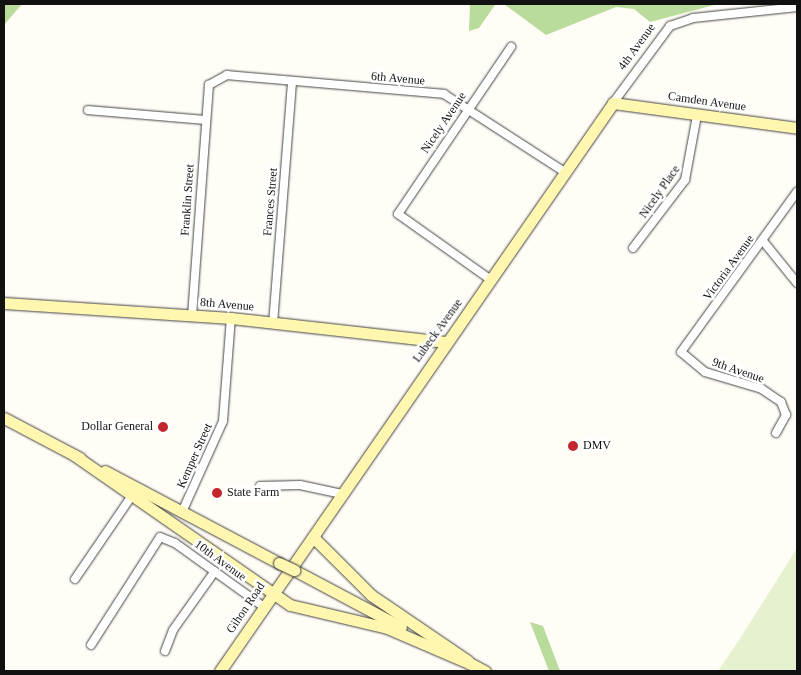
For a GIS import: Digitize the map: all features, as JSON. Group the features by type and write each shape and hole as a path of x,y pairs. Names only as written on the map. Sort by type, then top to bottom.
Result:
{"street":[{"name":"4th Avenue","path":"604,118 670,26 693,18 797,7"},
{"name":"Nicely Avenue","path":"492,280 398,214 466,108 511,47"},
{"name":"6th Avenue","path":"209,85 227,75 444,94 566,172"},
{"name":"Frances Street","path":"273,324 292,82"},
{"name":"Franklin Street","path":"192,316 209,85"},
{"name":"Camden Avenue","path":"613,103 797,128"},
{"path":"88,110 205,120"},
{"name":"Nicely Place","path":"633,248 685,180 697,114"},
{"name":"Lubeck Avenue","path":"294,565 446,342 492,280 604,118"},
{"name":"Victoria Avenue","path":"684,356 681,352 796,196"},
{"path":"763,241 797,283"},
{"name":"8th Avenue","path":"4,303 231,318 446,342"},
{"name":"Kemper Street","path":"182,512 223,421 231,318"},
{"name":"9th Avenue","path":"684,356 705,372 762,389 781,402 786,415 776,433"},
{"path":"4,418 279,563 294,565 485,671"},
{"path":"74,455 131,497 272,594 312,612 387,628 471,664"},
{"path":"260,486 300,484 342,494"},
{"path":"75,579 131,497"},
{"name":"10th Avenue","path":"91,644 160,537 215,570 264,607"},
{"path":"313,537 371,595 456,649 471,664"},
{"name":"Gihon Road","path":"220,671 294,565"},
{"path":"165,651 173,630 215,570"}],"green space":[{"path":"4,4 22,4 4,25"},
{"path":"470,4 501,4 495,5 479,28 469,31"},
{"path":"504,4 718,4 650,22 634,9 616,7 546,35"},
{"path":"797,548 797,671 718,671 741,637"},
{"path":"530,622 543,626 560,671 549,671"}],"place":[{"name":"Dollar General","path":"163,427"},
{"name":"DMV","path":"573,446"},
{"name":"State Farm","path":"217,493"}]}
